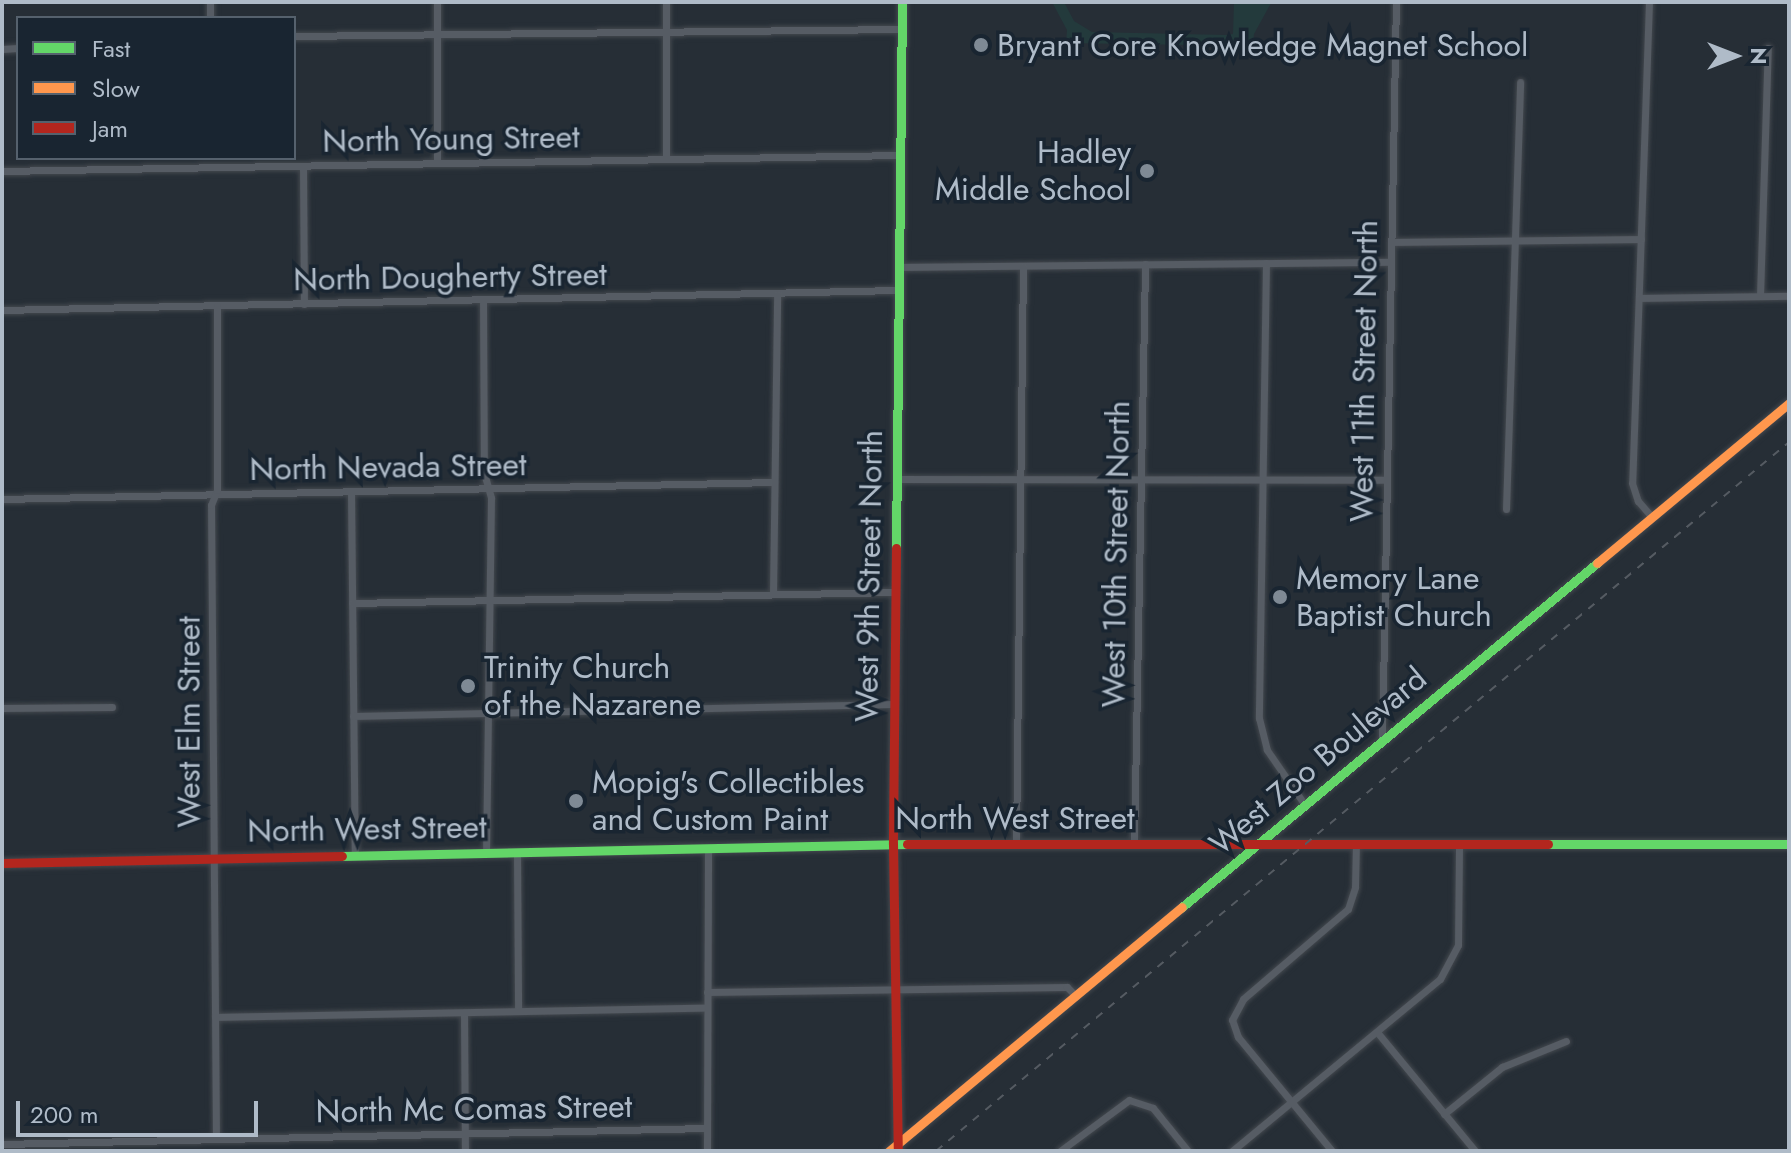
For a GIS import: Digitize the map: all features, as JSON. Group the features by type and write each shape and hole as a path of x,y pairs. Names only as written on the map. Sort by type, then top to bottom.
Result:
{"main road":[{"name":"West 9th Street North","path":"898,1147 893,844 902,2"},
{"name":"West Zoo Boulevard","path":"1778,410 1789,394"},
{"name":"West Zoo Boulevard","path":"889,1151 898,1147 1789,403"},
{"name":"North West Street","path":"2,863 893,844 1789,844"}],"street":[{"path":"437,2 437,163"},
{"path":"666,2 666,159"},
{"name":"West 11th Street North","path":"1382,742 1396,2"},
{"path":"1649,2 1632,483 1638,501 1652,517"},
{"path":"296,36 902,29"},
{"path":"1760,296 1768,48"},
{"path":"1506,509 1520,82"},
{"name":"North Young Street","path":"2,171 900,155"},
{"path":"211,160 212,168"},
{"path":"303,166 304,304"},
{"path":"1391,242 1641,239"},
{"path":"898,267 1391,262"},
{"path":"1266,263 1259,718 1267,750 1305,805"},
{"name":"West 10th Street North","path":"1134,844 1145,264"},
{"path":"1016,844 1023,266"},
{"name":"North Dougherty Street","path":"2,310 898,290"},
{"path":"773,594 777,294"},
{"path":"1639,298 1789,296"},
{"path":"483,300 490,601 486,853"},
{"name":"West Elm Street","path":"216,1139 217,306"},
{"path":"896,479 1385,480"},
{"name":"North Nevada Street","path":"2,499 774,482"},
{"path":"351,492 355,856"},
{"path":"352,603 895,592"},
{"path":"353,716 894,704"},
{"path":"2,708 112,707"},
{"path":"1332,1151 1238,1037 1233,1016 1243,999 1348,909 1355,887 1356,844"},
{"path":"1232,1151 1440,979 1455,956 1459,845"},
{"path":"707,1151 708,848"},
{"path":"517,852 518,1011"},
{"path":"707,992 1067,987 1076,996"},
{"path":"215,1017 706,1008"},
{"path":"464,1013 465,1151"},
{"path":"1377,1032 1475,1151"},
{"path":"1444,1114 1502,1067 1566,1041"},
{"path":"1060,1151 1129,1100 1153,1108 1188,1151"},
{"name":"North Mc Comas Street","path":"2,1144 707,1128"}],"green space":[{"path":"1052,2 1064,2 1074,21 1092,32 1226,35 1233,34 1234,2 1271,3 1254,34 1253,46 1066,43 1067,30"}],"railway":[{"path":"936,1151 1789,442"}],"traffic: fast":[{"path":"896,548 902,2"},
{"path":"1182,907 1597,563"},
{"path":"342,856 907,844"},
{"path":"1548,844 1789,844"}],"traffic: slow":[{"path":"1597,563 1789,403"},
{"path":"889,1151 1182,907"}],"traffic: jam":[{"path":"896,548 893,844 898,1148"},
{"path":"907,844 1548,844"},
{"path":"2,863 342,856"}],"place":[{"name":"Bryant Core Knowledge Magnet School","path":"981,45"},
{"name":"Hadley Middle School","path":"1147,171"},
{"name":"Memory Lane Baptist Church","path":"1280,597"},
{"name":"Trinity Church of the Nazarene","path":"468,686"},
{"name":"Mopig's Collectibles and Custom Paint","path":"576,801"}]}
